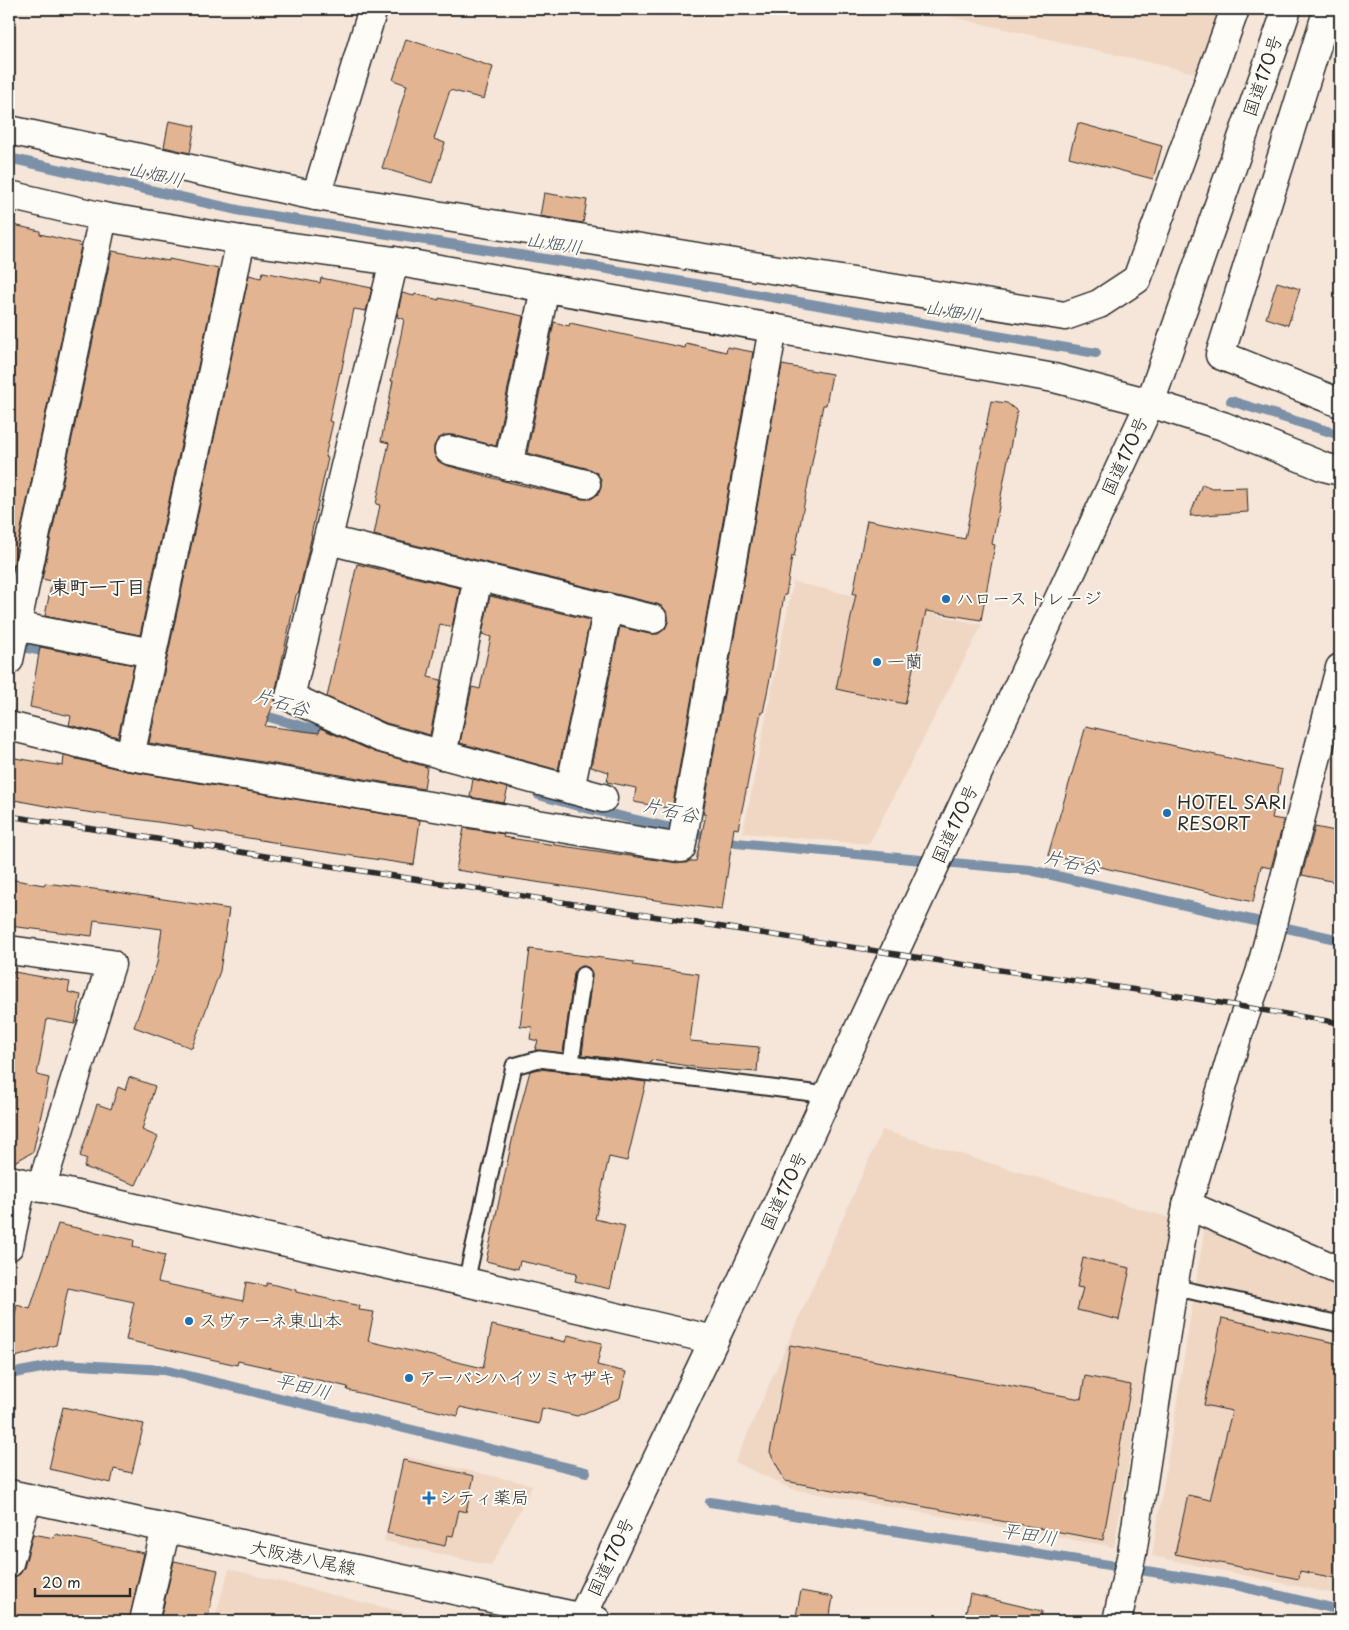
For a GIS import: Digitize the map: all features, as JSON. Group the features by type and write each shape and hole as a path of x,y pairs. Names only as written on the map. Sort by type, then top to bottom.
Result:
{"main road":[{"path":"316,196 373,9"},
{"path":"9,130 316,196 1066,316 1099,304 1137,279 1235,9"},
{"name":"国道170号","path":"586,1620 714,1340 1150,403 1287,9"},
{"path":"1328,9 1220,355 1340,403"},
{"path":"9,195 103,217 240,240 394,261 1054,378 1150,403 1223,426 1324,467 1340,471"},
{"path":"9,660 103,217"},
{"path":"130,756 240,240"},
{"path":"394,261 290,697 381,738 602,798"},
{"path":"508,466 545,288"},
{"path":"9,726 130,756 681,848 773,328"},
{"path":"448,450 586,484"},
{"path":"328,540 653,620"},
{"path":"442,755 478,577"},
{"path":"570,789 608,608"},
{"path":"16,626 152,653"},
{"path":"1117,1621 1132,1553 1187,1205 1237,1037 1260,972 1340,668"},
{"path":"9,950 111,964 24,1184 9,1246"},
{"path":"24,1184 466,1282 714,1340"},
{"path":"1187,1205 1340,1271"},
{"path":"9,1563 18,1496"},
{"name":"大阪港八尾線","path":"18,1496 586,1620"},
{"path":"144,1621 166,1528"}],"lane":[{"path":"571,1063 583,975"},
{"path":"466,1282 514,1066 539,1059 828,1095"},
{"path":"1173,1287 1340,1324"}],"shaded area":[{"path":"918,9 1220,9 1199,74"},
{"path":"793,582 982,625 869,844 743,833"},
{"path":"882,1130 1170,1218 1114,1547 792,1489 735,1462"},
{"path":"1205,1226 1340,1285 1340,1595 1152,1556"},
{"path":"404,1456 533,1485 491,1566 384,1541"},
{"path":"229,1569 439,1621 214,1621"}],"building":[{"path":"406,39 493,67 484,99 450,90 434,139 445,143 432,183 382,168 407,85 393,80"},
{"path":"169,121 195,126 190,153 164,147"},
{"path":"1078,123 1162,146 1153,179 1069,157"},
{"path":"544,193 587,200 583,223 540,216"},
{"path":"9,224 40,231 40,234 79,243 78,246 81,246 12,572 9,572"},
{"path":"112,251 169,261 169,259 219,269 140,635 45,616 52,581 42,579"},
{"path":"263,272 320,283 321,278 372,288 366,311 354,309 329,421 333,422 325,457 328,458 312,535 299,592 296,595 275,700 265,726 319,733 320,728 375,752 427,767 424,789 149,743 249,275 261,278"},
{"path":"1277,282 1300,289 1288,325 1266,318"},
{"path":"402,293 439,300 439,298 523,316 496,446 453,435 445,435 438,439 434,446 434,454 438,461 445,465 504,481 582,499 591,499 598,494 601,488 601,479 596,472 527,453 554,322 569,326 570,323 685,348 686,343 726,352 727,347 753,352 672,809 634,802 636,788 607,782 609,772 591,767 620,627 649,634 658,634 665,629 668,622 668,614 663,607 374,535 380,505 376,504 389,443 381,441 404,319 397,317"},
{"path":"782,365 832,374 826,405 823,405 794,557 792,556 786,595 784,595 763,713 761,712 738,829 734,828 722,910 456,870 464,828 504,834 503,837 678,863 696,861 706,814 703,814"},
{"path":"991,401 1007,403 1017,411 992,544 995,545 981,620 926,611 905,704 836,689 856,594 853,594 867,520 965,539"},
{"path":"1202,484 1212,488 1247,487 1248,512 1190,516"},
{"path":"357,564 460,588 452,627 440,624 428,677 441,680 430,735 386,723 327,697"},
{"path":"490,596 590,620 558,770 460,743 472,687 480,689 491,637 482,634"},
{"path":"40,647 134,665 118,737 69,725 71,716 30,707"},
{"name":"HOTEL SARI RESORT","path":"1086,726 1282,770 1272,818 1284,820 1271,868 1261,866 1253,902 1048,855"},
{"path":"64,756 127,771 420,820 414,865 279,845 279,843 193,829 193,827 51,807 9,799 9,757 63,766"},
{"path":"473,779 508,788 504,803 470,797"},
{"path":"1315,827 1340,832 1340,883 1302,875"},
{"path":"9,879 44,885 45,883 110,891 229,909 220,971 192,1048 134,1027 157,963 162,929 94,920 92,936 9,926"},
{"path":"530,949 634,962 633,965 699,974 690,1041 759,1047 757,1072 700,1068 651,1060 650,1063 582,1055 592,976 589,968 584,966 576,969 574,974 563,1053 535,1050 538,1041 530,1039 532,1027 520,1026"},
{"path":"9,971 70,982 68,992 81,995 75,1024 47,1019 37,1075 49,1078 33,1152 9,1165"},
{"path":"540,1069 646,1082 627,1161 609,1157 595,1219 625,1226 610,1289 575,1281 577,1273 520,1261 518,1269 486,1261 515,1127 530,1071"},
{"path":"129,1077 155,1086 142,1130 158,1137 136,1185 84,1167 87,1159 80,1156 97,1104 111,1109 118,1087 125,1090"},
{"path":"58,1224 134,1240 133,1247 165,1255 158,1282 243,1301 246,1282 266,1286 267,1283 296,1290 296,1292 360,1306 359,1310 374,1312 368,1341 483,1368 492,1325 566,1342 568,1335 602,1343 597,1365 626,1372 620,1398 577,1416 542,1408 539,1424 460,1407 458,1416 347,1390 348,1387 298,1374 238,1361 237,1365 126,1340 134,1302 68,1288 56,1345 9,1359 9,1344 17,1305 30,1309"},
{"path":"1083,1258 1130,1268 1119,1320 1077,1310 1083,1288 1077,1287"},
{"path":"1222,1318 1340,1344 1340,1579 1300,1571 1299,1579 1175,1554 1188,1495 1210,1500 1232,1411 1204,1405"},
{"path":"790,1345 1081,1399 1085,1376 1131,1385 1103,1540 785,1481 770,1452"},
{"path":"63,1407 144,1424 132,1473 114,1469 111,1483 49,1469"},
{"path":"403,1460 474,1476 466,1512 459,1510 453,1536 447,1535 445,1546 387,1533"},
{"path":"33,1534 54,1538 55,1534 144,1553 129,1621 21,1621 9,1619 9,1578 20,1574 24,1568"},
{"path":"174,1561 218,1570 207,1621 160,1621"},
{"path":"801,1591 833,1597 829,1621 795,1621"},
{"path":"970,1594 1042,1611 1041,1621 964,1621"}],"waterway":[{"name":"山畑川","path":"9,158 242,211 596,267 1096,353"},
{"name":"山畑川","path":"1231,401 1340,435"},
{"name":"片石谷","path":"13,645 52,653"},
{"name":"片石谷","path":"255,713 371,746"},
{"name":"片石谷","path":"539,795 585,808 736,843 1030,870 1340,940"},
{"name":"平田川","path":"9,1374 63,1364 164,1370 586,1472"},
{"name":"平田川","path":"710,1502 1235,1585 1340,1610"}],"railway":[{"path":"9,816 986,968 1185,997 1340,1023"}],"place":[{"name":"ハローストレージ","path":"946,599"},
{"name":"一蘭","path":"877,662"},
{"name":"HOTEL SARI RESORT","path":"1167,813"},
{"name":"スヴァーネ東山本","path":"189,1321"},
{"name":"アーバンハイツミヤザキ","path":"409,1378"},
{"name":"シティ薬局","path":"429,1498"}],"district":[{"name":"東町一丁目","path":"98,587"}]}
